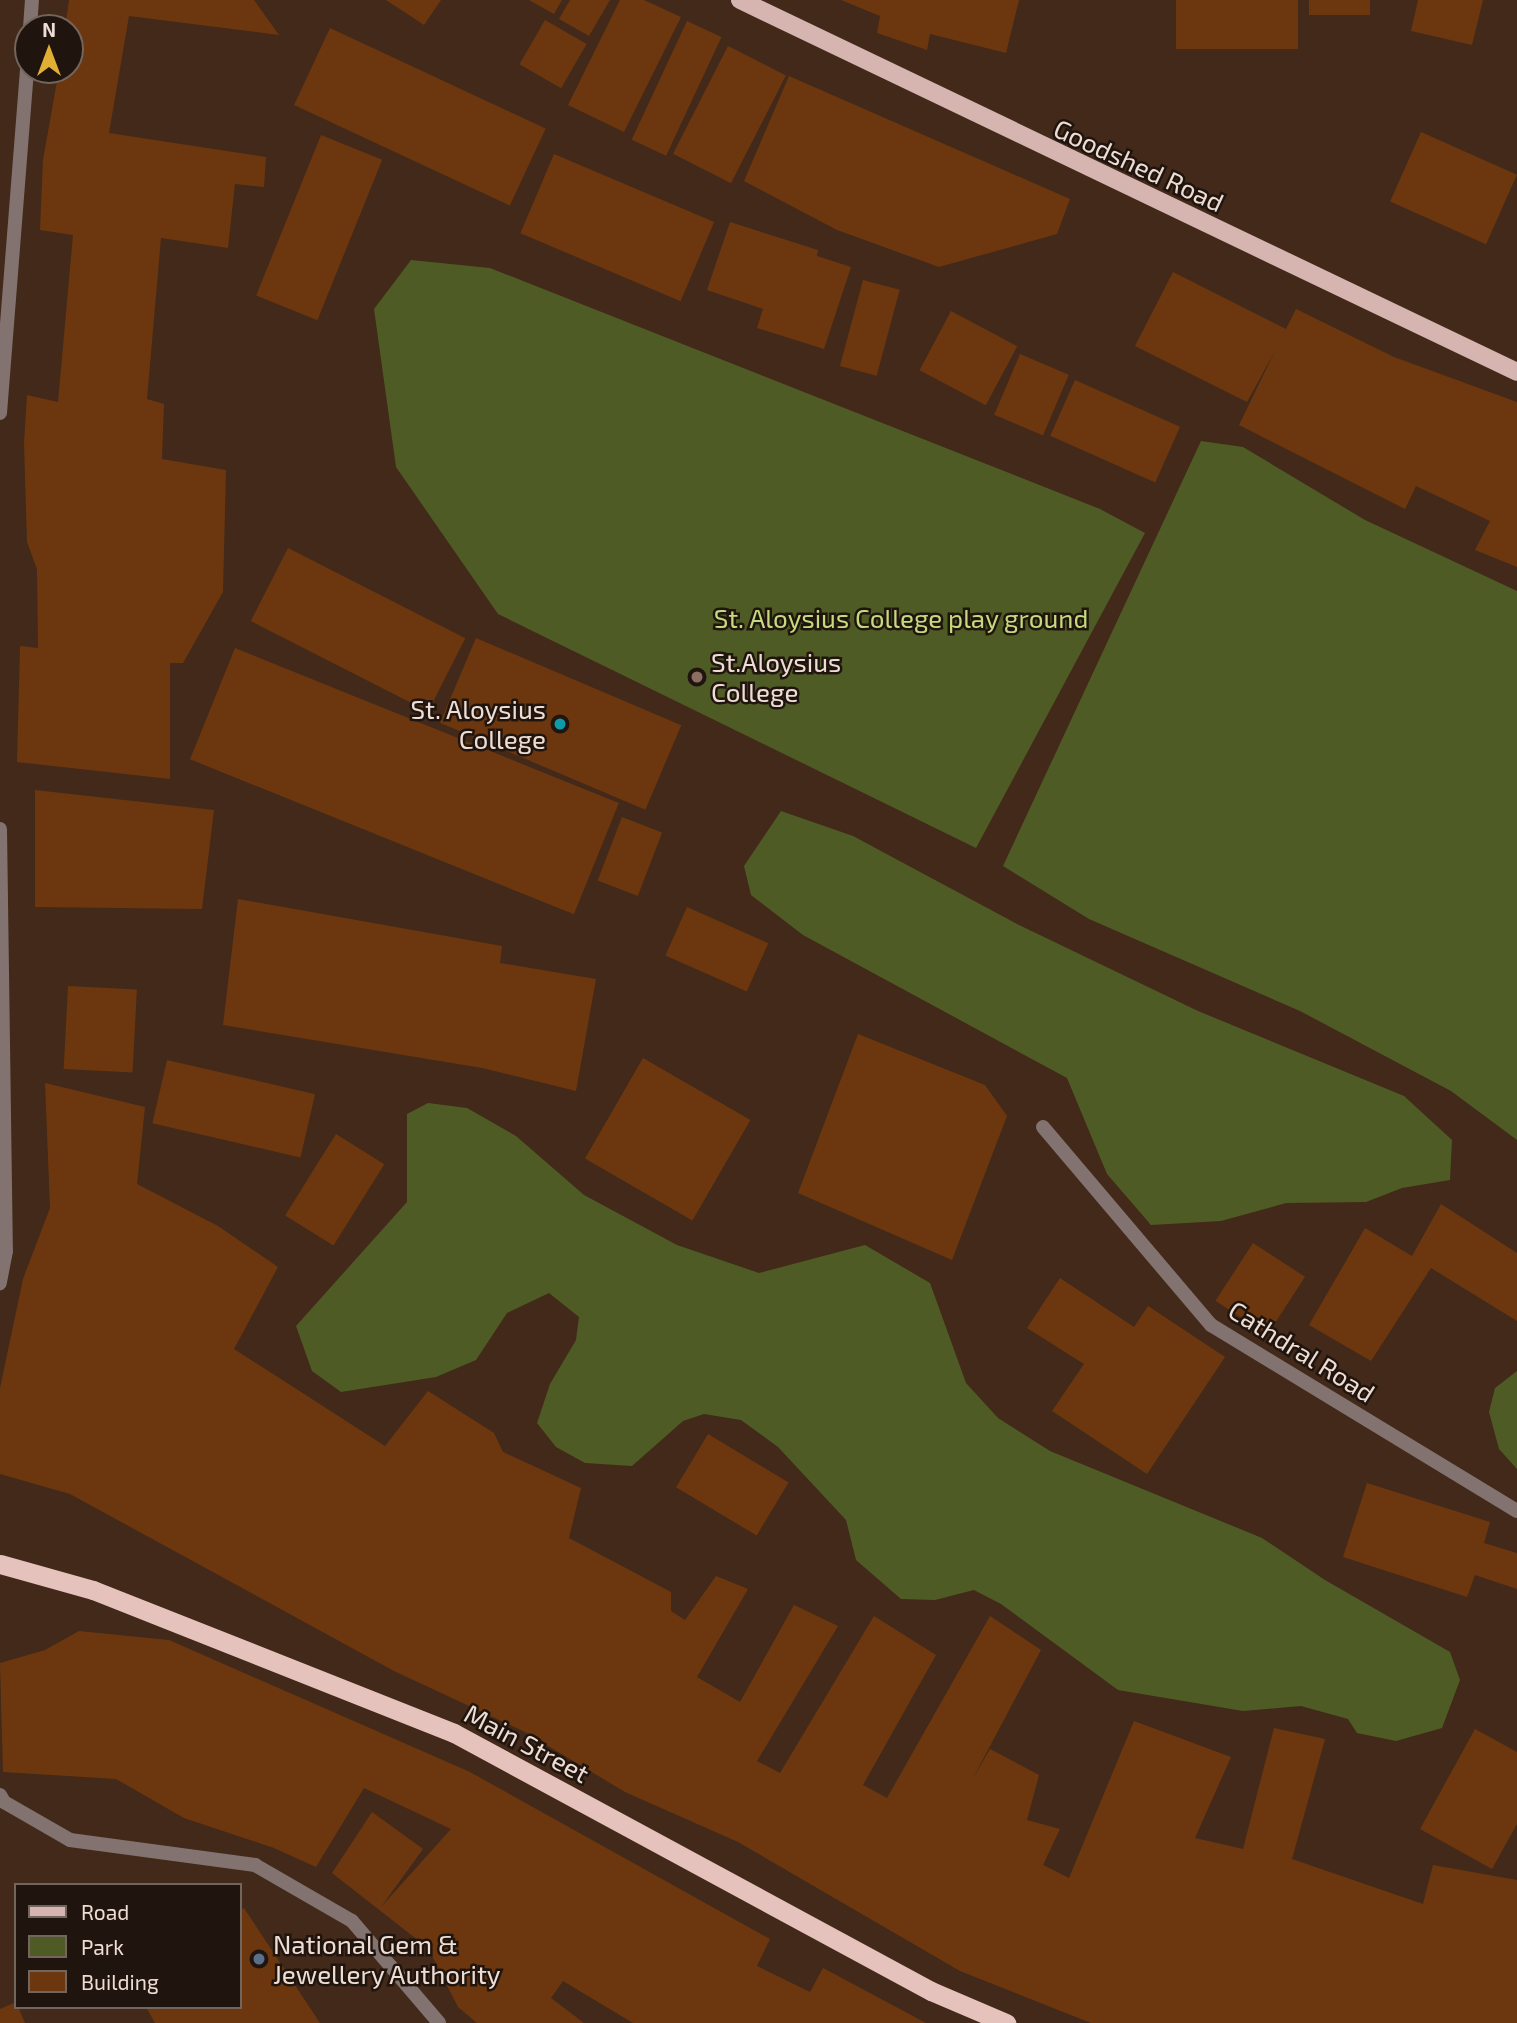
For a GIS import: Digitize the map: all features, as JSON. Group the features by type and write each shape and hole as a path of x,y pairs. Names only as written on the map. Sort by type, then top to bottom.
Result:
{"highway":[{"name":"Main Street","path":"0,1564 93,1590 454,1733 931,1991 1006,2023"}],"main road":[{"name":"Goodshed Road","path":"740,0 1517,372"}],"street":[{"path":"0,413 26,84"},
{"path":"0,830 3,1250 0,1283"},
{"name":"Cathdral Road","path":"1043,1128 1211,1325 1517,1511"},
{"path":"0,1795 4,1802 70,1840 255,1865 352,1921 439,2023"}],"green space":[{"name":"St. Aloysius College play ground","path":"411,260 490,268 1100,509 1145,533 976,848 498,614 396,467 374,309"},
{"path":"1201,441 1243,447 1365,520 1517,591 1517,1140 1451,1091 1300,1011 1089,919 1003,866"},
{"path":"781,811 853,836 1019,925 1198,1011 1404,1096 1452,1140 1450,1180 1402,1188 1366,1202 1286,1203 1221,1221 1151,1225 1107,1174 1067,1078 803,935 751,895 744,866"},
{"path":"428,1103 467,1108 516,1136 584,1195 677,1245 759,1273 865,1245 930,1283 966,1383 998,1418 1050,1451 1262,1538 1325,1580 1450,1652 1460,1680 1442,1728 1396,1741 1357,1733 1348,1719 1301,1706 1243,1711 1118,1690 1001,1604 974,1590 935,1600 901,1599 856,1560 846,1520 778,1447 741,1420 704,1414 683,1421 632,1466 585,1463 556,1447 537,1423 550,1384 576,1340 579,1317 549,1293 507,1313 476,1360 436,1377 341,1392 312,1371 296,1326 407,1202 407,1114"},
{"path":"1517,1371 1517,1469 1499,1449 1489,1412 1495,1388"}],"building":[{"path":"69,0 254,0 279,35 129,16 109,133 266,157 264,187 235,184 228,248 161,238 147,399 164,404 162,459 226,470 223,592 183,663 170,663 170,779 17,762 20,646 38,648 37,569 27,542 24,443 27,395 58,402 73,235 40,230 43,160 57,84 84,84 84,14 67,14"},
{"path":"386,0 441,0 424,25"},
{"path":"529,0 562,0 554,14"},
{"path":"570,0 610,0 589,36 559,19"},
{"path":"620,0 644,0 681,17 624,132 568,105"},
{"path":"841,0 1019,0 1006,53 930,34 927,50 877,33 880,16"},
{"path":"1176,0 1298,0 1298,49 1176,49"},
{"path":"1309,0 1370,0 1370,15 1309,15"},
{"path":"1418,0 1483,0 1472,45 1411,31"},
{"path":"545,20 587,44 561,88 520,64"},
{"path":"687,21 721,37 666,156 632,140"},
{"path":"330,28 546,129 510,206 294,105"},
{"path":"728,46 786,76 731,183 673,154"},
{"path":"789,76 1070,199 1057,234 939,267 837,230 744,181"},
{"path":"1421,132 1517,175 1486,244 1390,201"},
{"path":"321,135 382,160 317,320 256,295"},
{"path":"554,154 714,222 681,301 520,233"},
{"path":"730,222 818,250 817,256 851,267 824,349 757,328 763,309 707,290"},
{"path":"1173,272 1286,329 1296,309 1394,357 1517,402 1517,567 1475,550 1490,521 1416,486 1405,509 1239,425 1275,351 1247,402 1135,346"},
{"path":"863,280 900,290 877,376 840,366"},
{"path":"951,311 1017,346 986,405 920,370"},
{"path":"1020,354 1069,375 1043,435 994,415"},
{"path":"1075,380 1180,427 1155,483 1050,436"},
{"path":"288,548 465,638 428,711 251,621"},
{"name":"St. Aloysius College","path":"476,638 681,725 645,810 440,723"},
{"path":"235,648 619,803 574,914 190,759"},
{"path":"35,790 214,810 202,909 35,907"},
{"path":"622,817 662,832 638,896 598,880"},
{"path":"238,899 502,946 500,963 596,979 576,1091 482,1068 223,1025"},
{"path":"687,907 768,943 747,992 665,955"},
{"path":"68,986 137,990 133,1072 64,1069"},
{"path":"858,1034 985,1085 1007,1116 952,1260 798,1193"},
{"path":"643,1058 750,1120 692,1220 585,1158"},
{"path":"167,1060 315,1094 300,1158 152,1123"},
{"path":"45,1083 145,1107 137,1184 218,1226 278,1267 234,1349 385,1446 428,1391 494,1433 503,1452 581,1488 569,1538 671,1592 671,1611 685,1620 716,1576 748,1589 697,1677 740,1702 794,1605 838,1626 757,1761 780,1773 874,1616 936,1655 863,1785 887,1798 990,1616 1041,1650 972,1780 990,1749 1039,1775 1027,1820 1060,1829 1043,1865 1069,1878 1134,1721 1231,1757 1195,1838 1243,1849 1274,1728 1325,1739 1292,1859 1423,1904 1433,1865 1517,1880 1517,2023 1091,2023 960,1971 738,1842 625,1792 525,1732 394,1671 70,1494 0,1474 0,1388 23,1279 50,1208"},
{"path":"336,1134 384,1164 333,1246 285,1215"},
{"path":"1441,1204 1517,1253 1517,1321 1431,1268 1371,1361 1309,1325 1365,1228 1412,1256"},
{"path":"1253,1243 1305,1277 1267,1335 1215,1301"},
{"path":"1060,1278 1134,1327 1148,1306 1225,1357 1147,1474 1052,1411 1084,1364 1027,1328"},
{"path":"708,1434 789,1482 757,1536 676,1487"},
{"path":"1367,1483 1490,1522 1484,1543 1517,1553 1517,1589 1475,1575 1467,1597 1343,1557"},
{"path":"79,1631 169,1640 470,1772 770,1939 757,1966 810,1992 823,1968 926,2023 633,2023 563,1981 551,1998 584,2023 477,2023 458,2007 428,1948 332,1873 372,1812 423,1849 381,1907 451,1829 364,1788 316,1867 274,1848 184,1818 116,1779 3,1772 0,1663 45,1650"},
{"path":"1475,1729 1517,1752 1517,1824 1492,1869 1420,1829"},
{"name":"National Gem & Jewellery Authority","path":"244,1908 320,2023 155,2023 147,2009 242,2009"},
{"path":"14,2003 14,2009 19,2009 25,2023 0,2023 0,2009"}],"place":[{"name":"St.Aloysius College","path":"697,677"},
{"name":"St. Aloysius College","path":"560,724"},
{"name":"National Gem & Jewellery Authority","path":"259,1959"}]}
